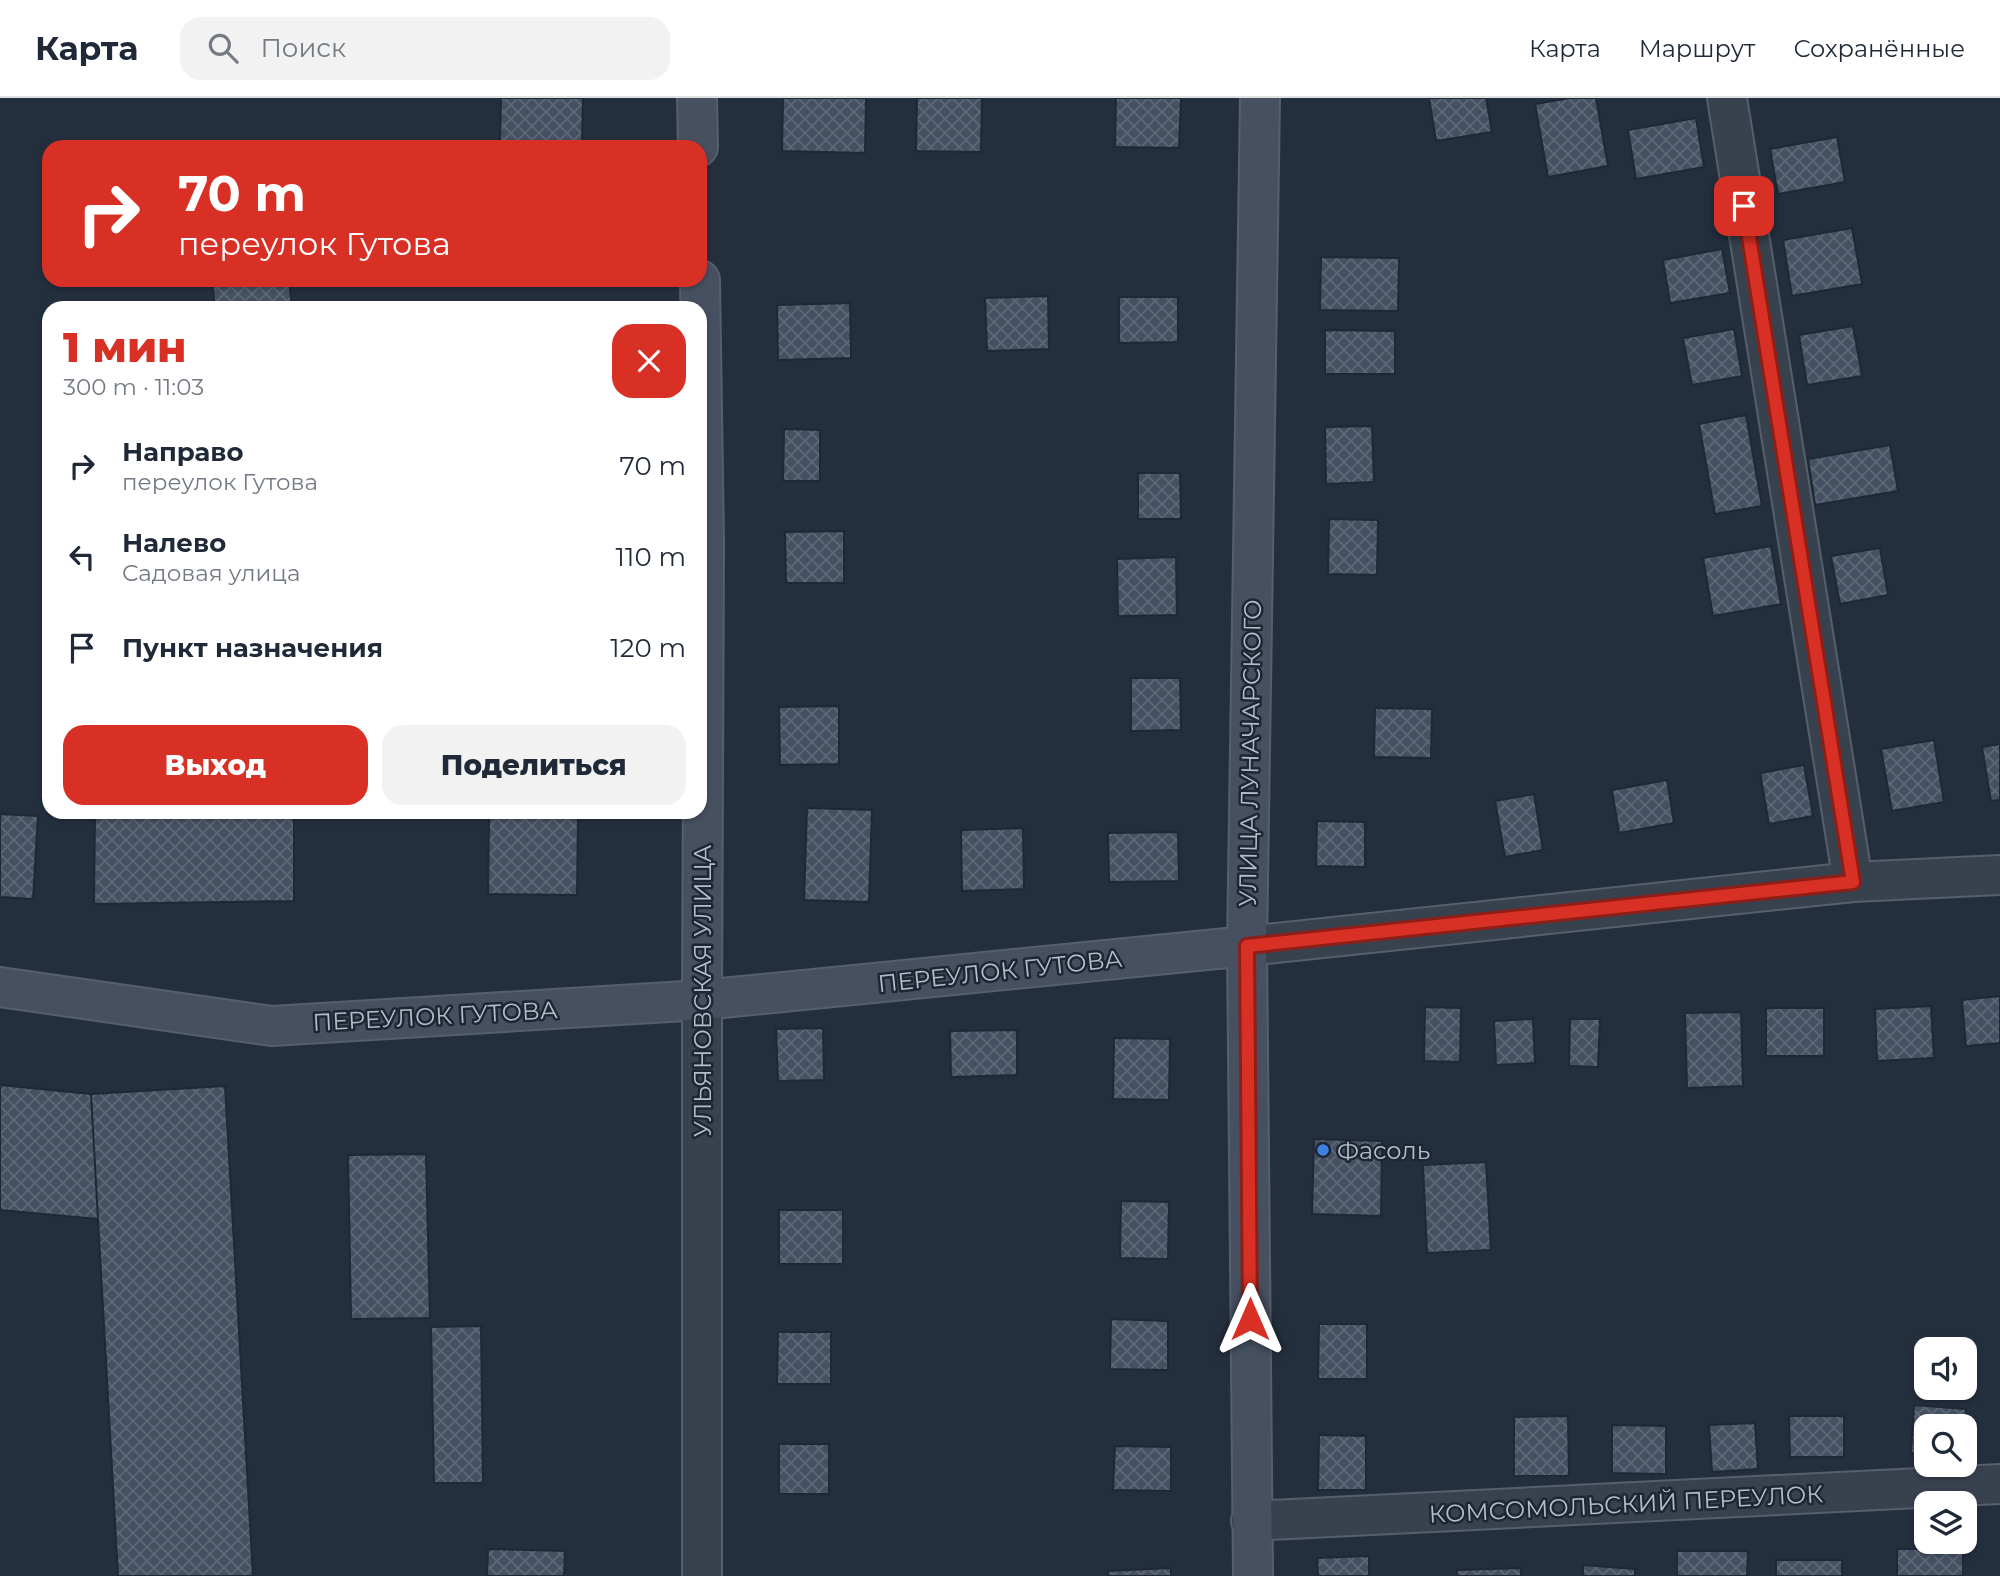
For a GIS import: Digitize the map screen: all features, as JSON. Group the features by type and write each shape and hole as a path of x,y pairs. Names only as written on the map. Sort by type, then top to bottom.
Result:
{"street":[{"path":"697,98 698,140"},
{"name":"УЛИЦА ЛУНАЧАРСКОГО","path":"1253,1576 1247,946 1260,98"},
{"path":"1727,98 1853,882"},
{"name":"УЛЬЯНОВСКАЯ УЛИЦА","path":"702,1576 703,819"},
{"name":"ПЕРЕУЛОК ГУТОВА","path":"0,987 272,1026 702,1000 1853,882 2000,875"},
{"name":"КОМСОМОЛЬСКИЙ ПЕРЕУЛОК","path":"1251,1521 2000,1484"}],"building":[{"path":"501,98 583,98 582,140 500,140"},
{"path":"783,98 866,98 865,153 782,151"},
{"path":"917,98 982,98 981,152 916,151"},
{"path":"1116,98 1181,98 1179,148 1115,147"},
{"path":"1429,98 1486,98 1492,132 1436,141"},
{"path":"1570,98 1596,98 1608,166 1548,177 1535,104"},
{"path":"1696,118 1704,167 1636,179 1628,130"},
{"path":"1837,137 1845,182 1778,194 1770,149"},
{"path":"1852,228 1862,284 1792,296 1783,240"},
{"path":"1722,249 1730,293 1670,303 1663,260"},
{"path":"1321,257 1399,258 1398,311 1320,310"},
{"path":"213,287 290,287 291,301 214,301"},
{"path":"1048,296 1049,349 987,351 985,298"},
{"path":"1119,297 1178,297 1178,342 1119,343"},
{"path":"850,303 851,358 778,360 777,305"},
{"path":"1853,326 1862,376 1807,385 1799,335"},
{"path":"1734,329 1742,376 1692,385 1683,338"},
{"path":"1325,330 1395,331 1395,374 1325,374"},
{"path":"1746,415 1762,506 1715,514 1699,424"},
{"path":"1372,426 1374,482 1326,484 1325,427"},
{"path":"784,429 820,430 820,481 783,481"},
{"path":"1890,445 1898,491 1815,505 1808,459"},
{"path":"1138,473 1180,473 1181,519 1138,519"},
{"path":"1329,519 1378,520 1377,575 1328,574"},
{"path":"844,531 844,583 786,583 785,532"},
{"path":"1771,546 1781,604 1713,616 1703,558"},
{"path":"1880,548 1888,595 1840,604 1831,556"},
{"path":"1176,557 1177,615 1118,616 1117,559"},
{"path":"1131,678 1180,678 1181,730 1131,731"},
{"path":"839,706 839,764 780,765 779,707"},
{"path":"1375,708 1432,709 1431,758 1374,757"},
{"path":"1934,740 1944,802 1892,811 1881,749"},
{"path":"2000,744 2000,800 1991,801 1982,747"},
{"path":"1804,765 1813,816 1769,824 1760,773"},
{"path":"1667,780 1674,823 1619,833 1612,790"},
{"path":"1534,794 1543,850 1505,857 1495,801"},
{"path":"807,808 872,810 869,902 804,900"},
{"path":"0,814 38,816 33,899 0,897"},
{"path":"95,819 294,819 294,901 94,904"},
{"path":"489,819 578,819 577,895 488,894"},
{"path":"1317,821 1365,822 1365,867 1316,866"},
{"path":"1023,828 1024,889 962,891 961,830"},
{"path":"1178,832 1179,881 1109,882 1108,833"},
{"path":"2000,996 2000,1043 1966,1046 1962,1000"},
{"path":"1931,1006 1934,1058 1877,1061 1875,1009"},
{"path":"1425,1007 1461,1008 1460,1062 1424,1061"},
{"path":"1766,1008 1824,1008 1824,1056 1766,1056"},
{"path":"1741,1012 1743,1086 1687,1088 1685,1013"},
{"path":"1533,1019 1535,1063 1496,1065 1494,1021"},
{"path":"1570,1019 1600,1019 1598,1067 1569,1066"},
{"path":"823,1028 824,1080 778,1081 776,1029"},
{"path":"1017,1030 1017,1075 951,1077 950,1031"},
{"path":"1114,1038 1170,1039 1169,1100 1113,1099"},
{"path":"0,1085 91,1094 98,1219 0,1210"},
{"path":"225,1086 253,1576 118,1576 91,1094"},
{"path":"1314,1139 1382,1141 1381,1216 1312,1214"},
{"path":"426,1154 430,1318 351,1319 348,1155"},
{"path":"1486,1162 1491,1250 1427,1253 1423,1165"},
{"path":"1121,1201 1169,1202 1168,1259 1120,1258"},
{"path":"779,1210 843,1210 843,1264 779,1264"},
{"path":"1111,1319 1168,1321 1168,1370 1110,1369"},
{"path":"1319,1324 1367,1324 1367,1379 1318,1379"},
{"path":"481,1326 483,1483 434,1483 431,1327"},
{"path":"778,1332 831,1332 831,1384 777,1384"},
{"path":"1914,1405 1966,1409 1966,1414 1914,1414 1914,1453 1911,1453"},
{"path":"1568,1416 1569,1476 1514,1476 1514,1417"},
{"path":"1789,1416 1844,1416 1844,1457 1790,1457"},
{"path":"1755,1423 1758,1469 1712,1472 1709,1425"},
{"path":"1612,1425 1666,1426 1666,1474 1612,1473"},
{"path":"1319,1435 1366,1436 1366,1490 1318,1490"},
{"path":"779,1444 829,1444 829,1494 779,1494"},
{"path":"1115,1446 1171,1447 1171,1491 1113,1490"},
{"path":"488,1549 565,1551 564,1576 487,1576"},
{"path":"1897,1549 1914,1549 1914,1554 1963,1554 1963,1576 1897,1576"},
{"path":"1677,1551 1748,1551 1747,1576 1677,1576"},
{"path":"1369,1556 1369,1576 1318,1576 1317,1558"},
{"path":"1776,1560 1842,1560 1842,1576 1776,1576"},
{"path":"1583,1565 1635,1569 1635,1576 1583,1576"},
{"path":"1171,1568 1171,1576 1108,1576 1108,1571"},
{"path":"1521,1568 1521,1576 1457,1576 1457,1570"}],"place":[{"name":"Фасоль","path":"1323,1150"}],"route":[{"path":"1250,1319 1247,946 1853,882 1744,206"}]}
